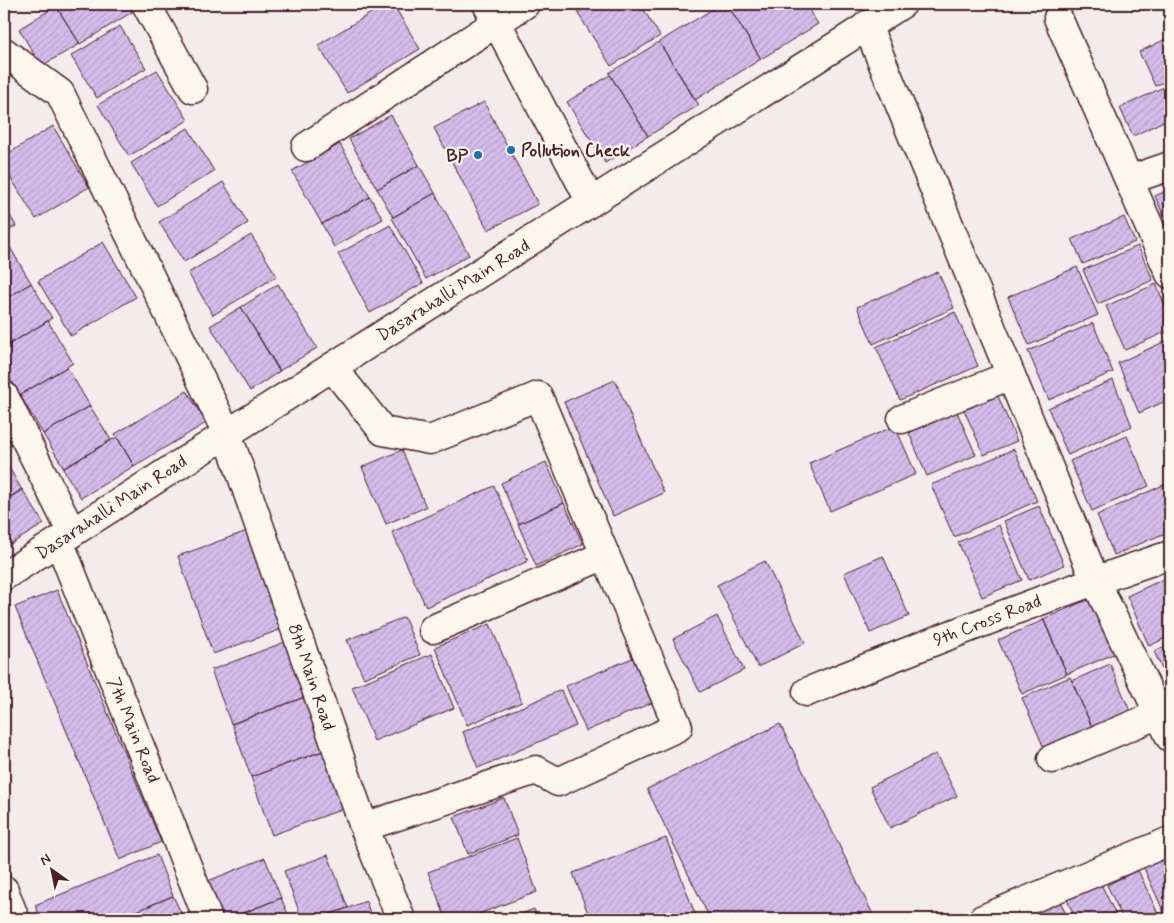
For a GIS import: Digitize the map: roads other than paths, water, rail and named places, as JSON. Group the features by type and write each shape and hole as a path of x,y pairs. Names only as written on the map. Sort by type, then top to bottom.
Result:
{"street":[{"path":"146,4 193,89"},
{"path":"306,147 492,12 525,4"},
{"name":"Dasarahalli Main Road","path":"4,576 902,4"},
{"path":"492,12 590,202"},
{"path":"1058,18 1170,274"},
{"path":"867,25 1095,580 1164,726 1052,759"},
{"name":"8th Main Road","path":"4,52 60,93 228,433 364,827 401,919"},
{"path":"1129,180 1170,166"},
{"path":"332,367 383,431 430,440 538,396 678,727 558,782 536,770 364,827"},
{"path":"902,419 1011,375"},
{"name":"7th Main Road","path":"4,396 66,537 208,919"},
{"path":"433,629 604,555"},
{"name":"9th Cross Road","path":"807,692 991,618 1170,555"},
{"path":"983,919 1170,842"},
{"path":"4,890 15,919"}],"place":[{"name":"Pollution Check","path":"511,150"},
{"name":"BP","path":"478,155"}]}
